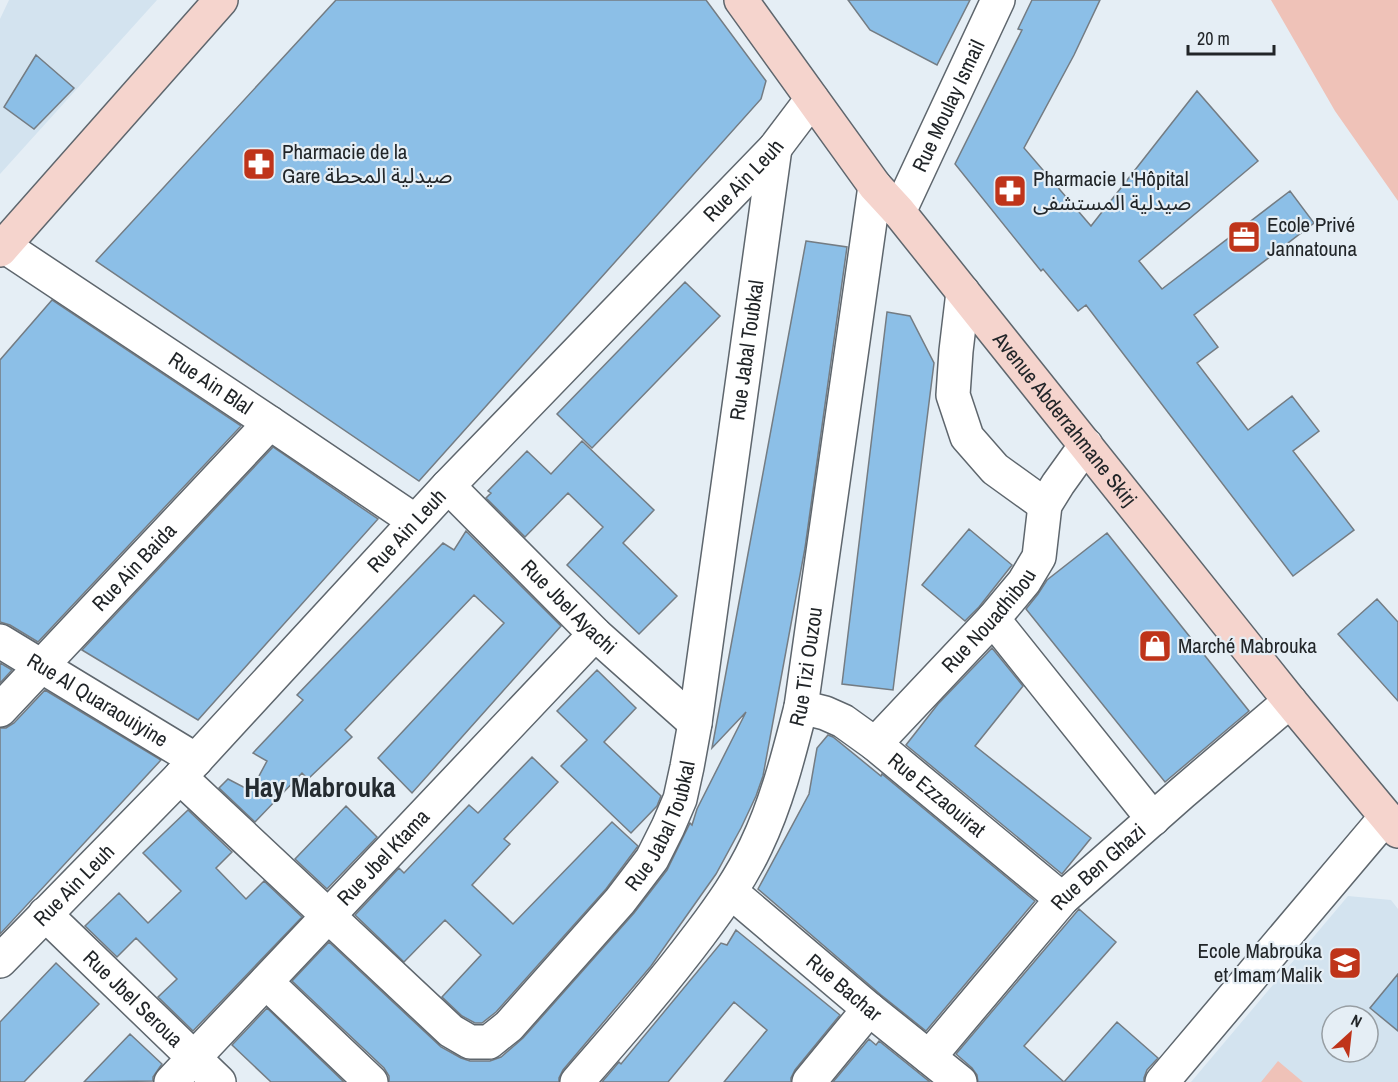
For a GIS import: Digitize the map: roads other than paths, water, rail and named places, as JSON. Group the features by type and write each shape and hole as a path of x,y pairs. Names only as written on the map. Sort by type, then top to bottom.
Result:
{"street":[{"path":"2,248 221,0"},
{"name":"Avenue Abderrahmane Skirj","path":"741,0 875,186 899,212 1290,701 1392,824"},
{"name":"Rue Moulay Ismail","path":"899,212 998,0"},
{"name":"Rue Ain Leuh","path":"0,961 188,769 448,486 776,148 812,99"},
{"name":"Rue Jabal Toubkal","path":"188,769 327,916 451,1031 470,1042 489,1042 509,1026 620,901 652,859 680,799 695,723 776,148"},
{"name":"Rue Tizi Ouzou","path":"577,1082 622,1032 675,967 731,892 756,847 789,757 801,707 875,186"},
{"name":"Rue Ain Blal","path":"2,248 270,423 415,522"},
{"path":"963,292 956,351 954,395 967,437 995,469 1045,505"},
{"name":"Rue Ain Baida","path":"0,710 270,423"},
{"name":"Rue Nouadhibou","path":"874,744 993,619 1024,582 1039,557 1045,505 1086,445"},
{"name":"Rue Jbel Ayachi","path":"448,486 595,634 695,723"},
{"path":"993,619 1153,819"},
{"name":"Rue Jbel Ktama","path":"171,1082 595,634"},
{"name":"Rue Al Quaraouiyine","path":"0,641 41,666 188,769"},
{"name":"Rue Ben Ghazi","path":"928,1057 1062,899 1290,701"},
{"name":"Rue Ezzaouirat","path":"801,707 843,722 874,744 1062,899"},
{"path":"1162,1082 1392,824"},
{"name":"Rue Bachar","path":"731,892 869,1009 960,1082"},
{"name":"Rue Jbel Seroua","path":"45,914 219,1082"},
{"path":"266,981 371,1082"},
{"path":"809,1082 869,1009"}],"place":[{"name":"Pharmacie de la Gare صيدلية المحطة","path":"259,164"},
{"name":"Pharmacie L'Hôpital صيدلية المستشفى","path":"1010,191"},
{"name":"Ecole Privé Jannatouna","path":"1244,237"},
{"name":"Marché Mabrouka","path":"1155,646"},
{"name":"Ecole Mabrouka et Imam Malik","path":"1345,963"}],"district":[{"name":"Hay Mabrouka","path":"320,788"}]}
